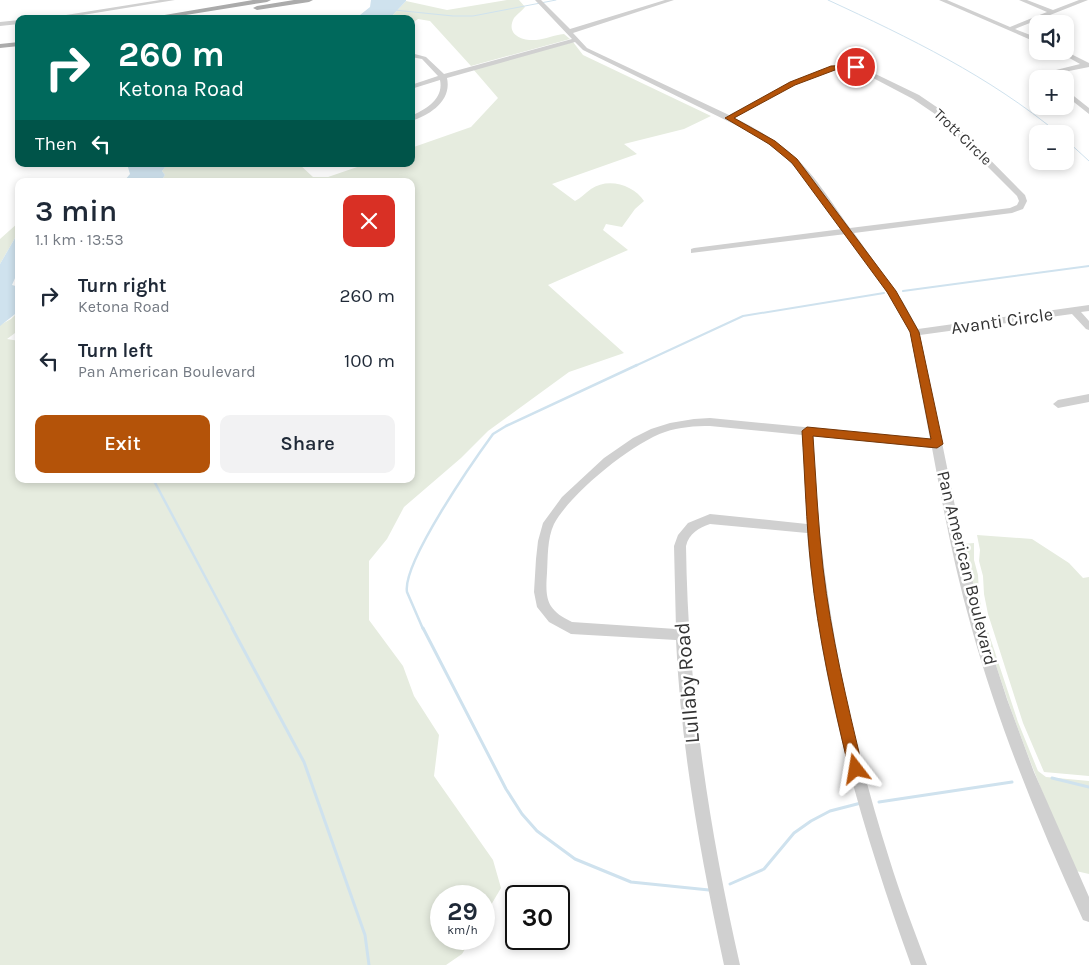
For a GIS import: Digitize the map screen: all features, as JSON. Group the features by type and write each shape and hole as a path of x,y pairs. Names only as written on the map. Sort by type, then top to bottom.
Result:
{"main road":[{"path":"171,15 267,0"},
{"path":"213,15 309,0"},
{"path":"0,40 15,38"},
{"path":"0,46 15,44"}],"street":[{"path":"71,15 172,0"},
{"name":"Pan American Boulevard","path":"538,0 575,40 595,55 729,118 772,142 794,161 891,291 914,332 965,576 992,675 1041,807 1089,914"},
{"path":"568,32 671,0"},
{"path":"942,0 1029,34"},
{"path":"951,0 1029,37"},
{"path":"1022,0 1052,12"},
{"path":"1011,28 1085,0"},
{"path":"0,24 15,22"},
{"path":"415,86 575,40"},
{"path":"1074,55 1088,64"},
{"path":"415,56 424,58 442,77 446,86 443,97 427,112 415,117"},
{"path":"1074,58 1088,64"},
{"path":"1063,70 1088,64"},
{"name":"Trott Circle","path":"729,118 792,83 838,67 857,67 916,97 938,112 1007,180 1021,195 1023,201 1020,207 1012,210 848,231"},
{"path":"1074,99 1089,112"},
{"path":"694,251 848,231"},
{"name":"Avanti Circle","path":"914,332 1089,308"},
{"path":"1074,310 1089,327"},
{"path":"1058,404 1089,398"},
{"path":"682,635 579,630 561,624 554,618 542,604 538,593 545,533 554,514 572,494 631,444 662,429 688,423 710,422 937,444"},
{"path":"807,431 817,567 827,635 844,723 881,858 918,965"},
{"name":"Lullaby Road","path":"732,965 718,905 700,805 685,691 680,546 682,538 692,526 710,519 720,518 814,528"}],"shaded area":[{"path":"507,0 519,0 525,7 514,18 512,24 512,29 517,36 536,40 564,34 570,39 471,66 430,21 418,19 415,21 415,15 393,15 406,1 447,10"},
{"path":"573,42 583,55 711,116 684,129 624,144 637,154 552,184 575,201 598,185 613,183 620,184 634,191 644,201 635,209 622,227 606,224 603,230 628,250 548,285 624,353 569,372 488,431 461,458 404,507 387,539 369,561 369,620 403,666 414,696 439,735 434,776 493,860 501,888 495,898 495,885 430,885 430,950 464,950 462,954 446,965 0,965 0,325 15,315 15,333 7,339 15,340 15,483 415,483 415,178 163,178 165,175 162,171 165,167 302,167 313,177 328,177 357,167 415,167 415,147 471,127 498,98 473,69"},
{"path":"15,226 15,238 0,264 0,239"},
{"path":"977,535 1032,539 1069,563 1083,578 1089,577 1089,776 1044,772 1023,723 988,614 979,561 980,550"},
{"path":"974,543 974,560 978,575 982,613 1018,722 1038,771 1046,777 1089,781 1089,874 1076,871 1042,791 1011,710 985,628 963,544"}],"water":[{"path":"371,0 406,0 393,15 360,15 370,7"},
{"path":"128,167 165,167 162,171 165,175 163,178 127,178 130,174"},
{"path":"15,238 15,278 12,285 15,286 15,314 0,326 0,264"}],"waterway":[{"path":"394,10 453,16 473,16 556,0"},
{"path":"828,0 948,59 1005,94 1047,125"},
{"path":"1074,147 1089,161"},
{"path":"903,291 1089,266"},
{"path":"635,366 743,316 884,293"},
{"path":"423,629 407,592 408,578 427,536 441,512 493,434 506,426 637,365"},
{"path":"155,483 233,629"},
{"path":"232,628 304,762 365,935 369,965"},
{"path":"423,628 506,789 522,814 537,831 575,859 631,882 709,890"},
{"path":"1052,778 1089,787"},
{"path":"879,802 1012,782"},
{"path":"730,884 764,869 794,833 811,821 830,811 861,803"}],"route":[{"path":"856,67 839,66 792,83 729,118 772,142 785,152 807,175 900,304 914,332 937,444 807,431 817,567 824,618 833,672 856,769"}]}
